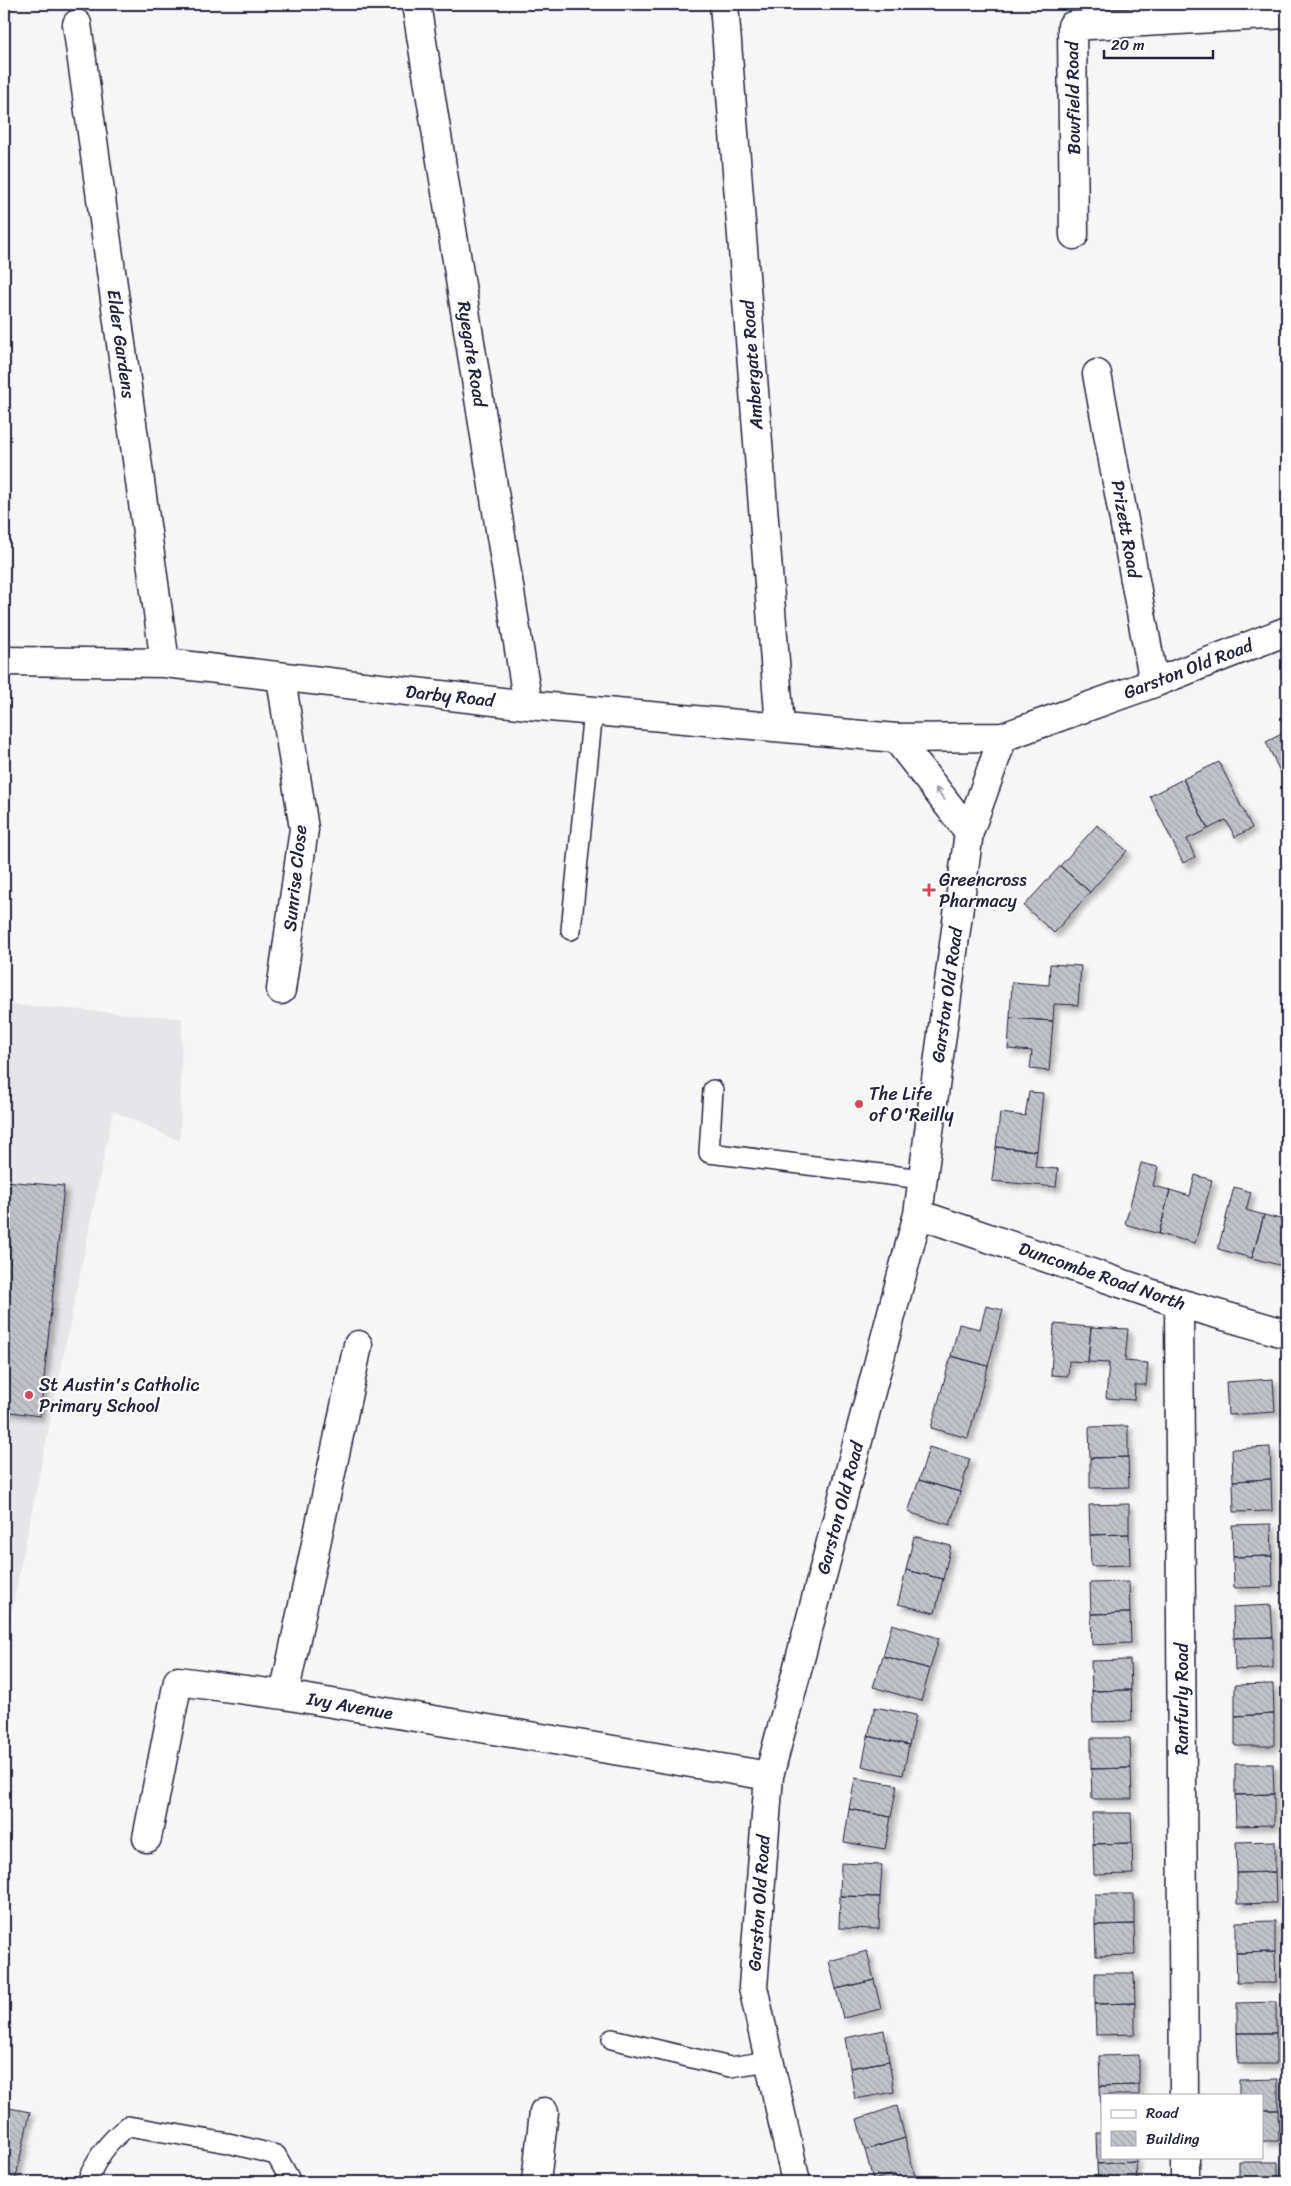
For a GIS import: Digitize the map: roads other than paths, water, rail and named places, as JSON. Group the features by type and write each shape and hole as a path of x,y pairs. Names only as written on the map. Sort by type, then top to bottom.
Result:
{"street":[{"name":"Ryegate Road","path":"416,4 528,705"},
{"name":"Ambergate Road","path":"724,4 780,726"},
{"name":"Bowfield Road","path":"1074,235 1072,26 1287,14"},
{"name":"Elder Gardens","path":"78,24 165,663"},
{"name":"Prizett Road","path":"1097,374 1154,683"},
{"name":"Garston Old Road","path":"896,738 1003,737 1154,683 1287,630"},
{"name":"Darby Road","path":"4,661 165,663 281,678 528,705 780,726 896,738"},
{"name":"Sunrise Close","path":"281,678 304,829 281,990"},
{"name":"Garston Old Road","path":"796,2182 753,1987 769,1776 918,1214 969,832 1003,737"},
{"path":"896,738 969,832"},
{"name":"Duncombe Road North","path":"918,1214 1179,1302 1287,1334"},
{"name":"Ranfurly Road","path":"1179,1302 1184,2094"},
{"name":"Ivy Avenue","path":"358,1345 284,1695 769,1776"},
{"path":"148,1838 178,1681 284,1695"},
{"path":"536,2182 544,2112"},
{"path":"1185,2158 1185,2182"}],"lane":[{"path":"571,930 593,710"},
{"path":"713,1090 709,1153 922,1179"},
{"path":"612,2039 730,2067 769,2060"},
{"path":"87,2182 91,2170 112,2139 128,2126 228,2143 276,2155 290,2178 289,2182"}],"place":[{"name":"Greencross Pharmacy","path":"929,890"},
{"name":"The Life of O'Reilly","path":"859,1104"},
{"name":"St Austin's Catholic Primary School","path":"29,1395"}]}
